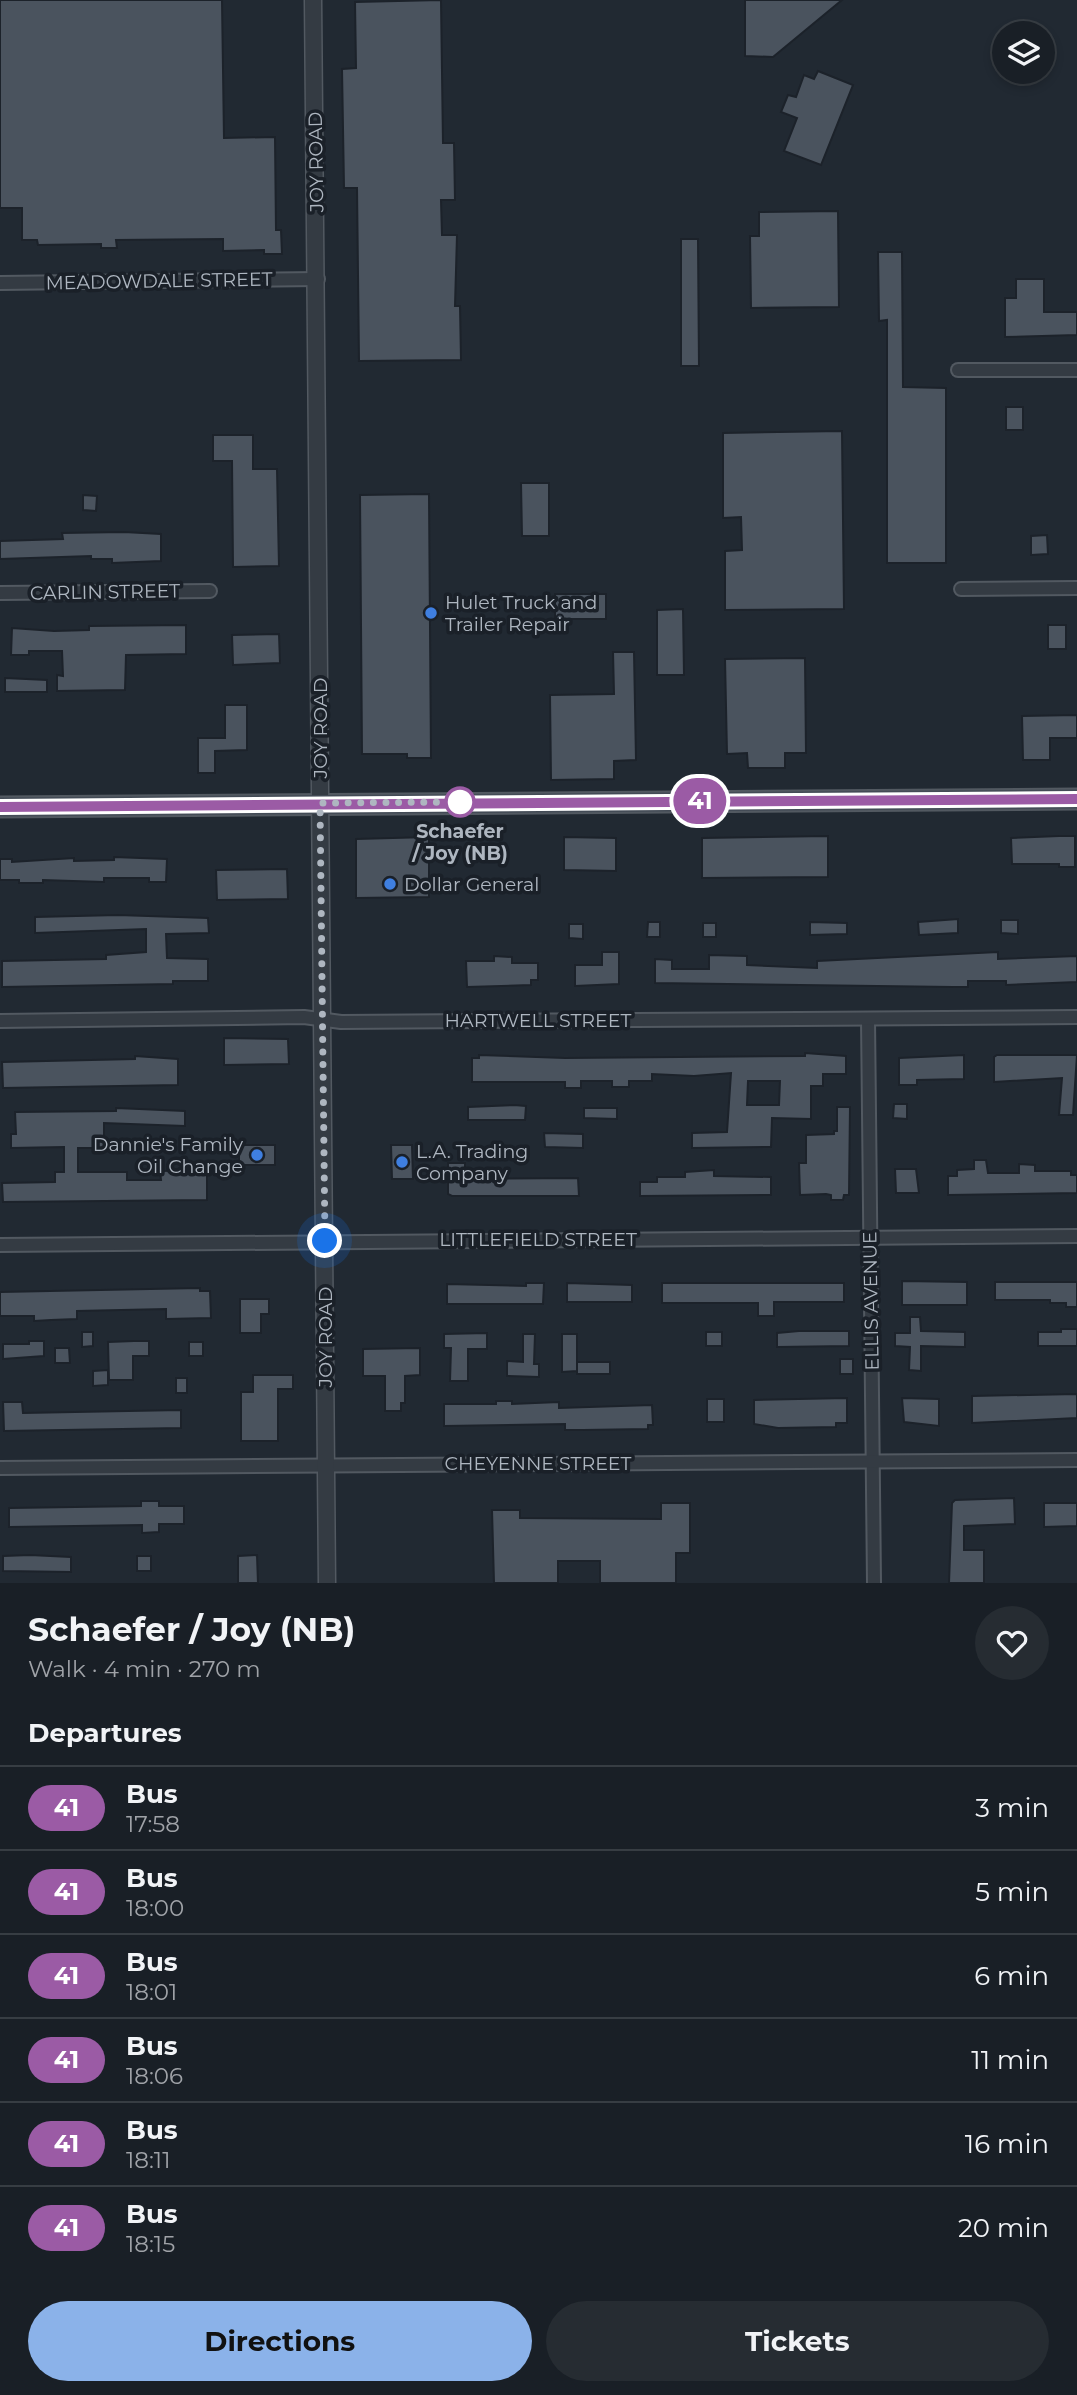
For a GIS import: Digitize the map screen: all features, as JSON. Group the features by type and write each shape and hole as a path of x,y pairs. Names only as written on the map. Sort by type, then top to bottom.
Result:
{"main road":[{"path":"0,807 1077,799"}],"street":[{"name":"JOY ROAD","path":"313,0 318,279 327,1583"},
{"name":"MEADOWDALE STREET","path":"0,283 318,279"},
{"path":"958,370 1077,370"},
{"path":"961,589 1077,588"},
{"name":"CARLIN STREET","path":"0,593 210,590"},
{"name":"HARTWELL STREET","path":"0,1021 323,1019 341,1022 1077,1017"},
{"name":"ELLIS AVENUE","path":"868,1019 874,1583"},
{"name":"LITTLEFIELD STREET","path":"0,1245 1077,1236"},
{"name":"CHEYENNE STREET","path":"0,1468 1077,1460"}],"building":[{"path":"0,0 222,0 224,138 275,137 276,230 281,230 282,254 264,254 264,250 223,251 223,239 116,240 117,248 101,248 101,244 38,245 37,240 22,240 22,208 0,208"},
{"path":"441,0 443,143 454,143 455,200 441,200 442,235 457,235 455,306 460,306 461,360 359,361 357,188 344,188 342,69 356,68 355,2"},
{"path":"745,0 842,0 773,57 745,56"},
{"path":"818,71 853,85 821,165 784,151 797,118 781,112 788,95 796,97 804,75 814,79"},
{"path":"838,211 839,307 751,308 750,236 759,236 759,212"},
{"path":"681,239 698,239 699,366 681,366"},
{"path":"878,252 902,252 903,387 946,388 946,563 887,563 887,320 879,321"},
{"path":"1016,279 1044,279 1044,312 1077,312 1077,335 1005,337 1005,298 1016,298"},
{"path":"1006,407 1023,407 1023,430 1006,430"},
{"path":"842,431 844,609 725,610 725,551 742,550 741,517 723,518 723,433"},
{"path":"213,435 253,435 253,469 277,469 279,566 233,567 232,461 213,461"},
{"path":"521,483 549,483 549,536 522,536"},
{"path":"429,494 431,758 407,758 407,754 362,754 360,495"},
{"path":"83,495 97,496 96,511 83,510"},
{"path":"62,533 161,534 161,561 112,563 112,559 91,559 91,556 0,559 0,541 63,539"},
{"path":"1047,535 1048,554 1031,555 1031,536"},
{"path":"555,594 606,594 606,619 555,619"},
{"path":"683,609 684,675 657,675 657,610"},
{"path":"186,625 186,654 126,655 125,690 57,691 57,675 63,676 62,651 29,651 29,655 11,655 12,628 54,631 89,630 89,626"},
{"path":"1048,625 1066,625 1066,649 1048,649"},
{"path":"279,634 280,663 233,665 232,635"},
{"path":"613,652 634,652 636,760 614,761 614,779 551,780 550,695 614,694"},
{"path":"805,658 806,753 785,753 785,768 748,768 747,753 727,754 725,659"},
{"path":"5,678 47,680 47,692 5,692"},
{"path":"225,705 247,705 247,750 215,751 215,773 198,773 198,738 225,738"},
{"path":"1077,715 1077,738 1050,738 1050,760 1023,760 1022,716"},
{"path":"828,836 828,877 702,878 702,838"},
{"path":"1075,836 1075,867 1059,867 1059,864 1012,864 1011,838"},
{"path":"429,837 429,897 356,898 356,839"},
{"path":"564,837 616,838 616,871 564,870"},
{"path":"114,857 167,859 166,882 149,882 149,878 104,878 104,882 43,880 43,883 0,880 0,859 12,859 12,862 74,858 74,861 114,860"},
{"path":"287,869 288,899 217,900 216,870"},
{"path":"118,915 208,918 209,933 166,934 167,958 208,959 208,981 2,987 2,961 106,959 106,955 146,952 146,929 35,933 35,917"},
{"path":"958,919 958,933 919,935 918,922"},
{"path":"1001,920 1018,920 1018,934 1001,933"},
{"path":"648,922 660,922 660,937 647,937"},
{"path":"810,922 847,923 847,934 810,935"},
{"path":"703,923 716,923 716,937 703,937"},
{"path":"569,924 583,924 583,939 569,938"},
{"path":"602,952 619,952 619,984 575,986 575,965 602,965"},
{"path":"998,952 998,959 1077,956 1077,982 1006,985 1006,981 968,981 968,987 655,983 655,959 672,960 672,969 709,969 709,955 747,956 747,965 817,968 817,961"},
{"path":"494,956 512,957 512,963 538,963 538,980 531,980 531,985 467,987 466,961 494,961"},
{"path":"224,1038 288,1039 289,1064 224,1065"},
{"path":"805,1053 846,1056 846,1074 823,1074 823,1086 811,1086 811,1119 772,1118 771,1147 692,1148 692,1133 727,1132 731,1073 694,1076 652,1074 652,1081 629,1081 629,1087 612,1087 612,1081 581,1081 581,1088 565,1088 565,1082 472,1082 472,1058 479,1058 479,1055 565,1058 805,1056","holes":["748,1081 780,1081 779,1105 747,1105"]},
{"path":"964,1055 964,1079 917,1080 917,1085 899,1085 899,1058"},
{"path":"1077,1055 1073,1115 1059,1115 1062,1078 994,1082 994,1057"},
{"path":"135,1056 178,1059 178,1085 3,1088 2,1062 135,1059"},
{"path":"894,1104 907,1104 907,1119 893,1118"},
{"path":"526,1106 525,1120 468,1120 468,1107"},
{"path":"837,1107 850,1107 849,1195 844,1195 843,1200 831,1200 831,1195 826,1194 800,1195 799,1163 806,1163 806,1135 834,1134 834,1131 837,1131"},
{"path":"116,1108 185,1111 185,1126 104,1123 104,1148 78,1148 78,1172 127,1172 127,1180 161,1180 160,1171 207,1170 207,1200 3,1202 2,1183 55,1182 55,1172 64,1172 64,1147 11,1148 11,1134 16,1134 15,1112 116,1111"},
{"path":"584,1108 617,1108 617,1119 584,1118"},
{"path":"544,1133 583,1134 583,1148 545,1147"},
{"path":"239,1145 275,1145 275,1165 239,1165"},
{"path":"391,1145 412,1145 413,1179 392,1179"},
{"path":"974,1160 986,1160 988,1173 1019,1173 1019,1164 1035,1165 1035,1171 1071,1171 1071,1175 1077,1175 1077,1193 948,1195 948,1176 957,1176 957,1170 974,1169"},
{"path":"448,1163 465,1163 465,1179 578,1178 579,1196 452,1196 448,1194"},
{"path":"895,1169 916,1169 919,1193 896,1193"},
{"path":"714,1170 714,1176 771,1177 771,1195 640,1196 640,1182 657,1182 657,1177 685,1177 685,1172"},
{"path":"902,1281 967,1282 967,1305 902,1305"},
{"path":"995,1282 1077,1282 1077,1307 1066,1307 1066,1303 1050,1303 1050,1300 995,1300"},
{"path":"526,1283 544,1283 543,1304 447,1304 447,1284 526,1286"},
{"path":"567,1283 632,1285 632,1302 567,1302"},
{"path":"662,1283 844,1283 844,1302 774,1302 774,1316 758,1316 758,1303 662,1303"},
{"path":"200,1288 200,1291 210,1291 211,1318 166,1319 166,1309 77,1311 77,1319 34,1321 34,1316 0,1316 0,1292"},
{"path":"240,1299 269,1299 269,1314 261,1314 261,1333 240,1333"},
{"path":"910,1317 920,1317 921,1331 965,1332 965,1347 921,1346 921,1371 909,1370 910,1347 895,1346 895,1333 910,1333"},
{"path":"1061,1329 1077,1329 1077,1346 1038,1346 1038,1332 1061,1332"},
{"path":"849,1331 849,1346 777,1347 777,1333"},
{"path":"82,1332 93,1332 93,1346 82,1347"},
{"path":"706,1332 722,1332 722,1346 706,1346"},
{"path":"487,1333 487,1349 468,1349 468,1381 450,1381 451,1348 444,1348 444,1334"},
{"path":"523,1334 535,1334 534,1364 539,1364 539,1377 507,1376 507,1361 523,1362"},
{"path":"562,1334 577,1334 577,1371 562,1372"},
{"path":"29,1341 44,1341 44,1356 3,1359 3,1344 29,1344"},
{"path":"149,1341 149,1356 133,1356 133,1380 109,1380 108,1342"},
{"path":"189,1342 203,1342 203,1356 189,1356"},
{"path":"55,1348 69,1348 70,1363 55,1363"},
{"path":"420,1348 420,1375 405,1376 405,1403 401,1403 401,1411 385,1411 385,1376 363,1376 363,1349"},
{"path":"840,1359 853,1359 853,1374 840,1374"},
{"path":"577,1362 610,1362 610,1374 577,1374"},
{"path":"108,1370 108,1385 93,1386 93,1371"},
{"path":"253,1375 293,1375 293,1389 278,1389 278,1441 241,1441 241,1392 253,1392"},
{"path":"176,1378 187,1378 187,1393 176,1393"},
{"path":"1077,1394 1077,1418 972,1423 972,1396"},
{"path":"847,1398 847,1423 836,1423 836,1427 778,1428 754,1424 754,1400"},
{"path":"902,1398 939,1399 939,1426 904,1422"},
{"path":"707,1399 724,1399 724,1422 707,1422"},
{"path":"496,1401 512,1401 512,1404 559,1402 559,1408 652,1405 653,1425 648,1425 648,1429 583,1430 565,1430 565,1424 444,1426 444,1404 496,1404"},
{"path":"3,1402 22,1402 23,1413 181,1410 181,1428 4,1431"},
{"path":"1014,1498 1015,1524 964,1526 964,1550 984,1550 984,1583 949,1583 952,1503 955,1500"},
{"path":"141,1501 159,1501 159,1506 184,1506 184,1524 159,1524 159,1532 142,1533 142,1525 9,1527 9,1508 141,1506"},
{"path":"661,1503 690,1503 690,1553 676,1553 676,1583 600,1583 600,1561 558,1561 558,1583 494,1583 492,1510 520,1510 520,1518 661,1519"},
{"path":"1044,1503 1077,1503 1077,1526 1044,1527"},
{"path":"257,1555 258,1583 238,1583 238,1556"},
{"path":"3,1556 71,1557 71,1572 3,1571"},
{"path":"137,1556 151,1556 151,1571 137,1571"}],"bus line":[{"name":"41","path":"0,807 1077,799"}],"place":[{"name":"Hulet Truck and Trailer Repair","path":"431,613"},
{"name":"Schaefer / Joy (NB)","path":"460,802"},
{"name":"Dollar General","path":"390,884"},
{"name":"Dannie's Family Oil Change","path":"257,1155"},
{"name":"L.A. Trading Company","path":"402,1162"}],"route":[{"path":"325,1241 320,803 460,802"}]}
